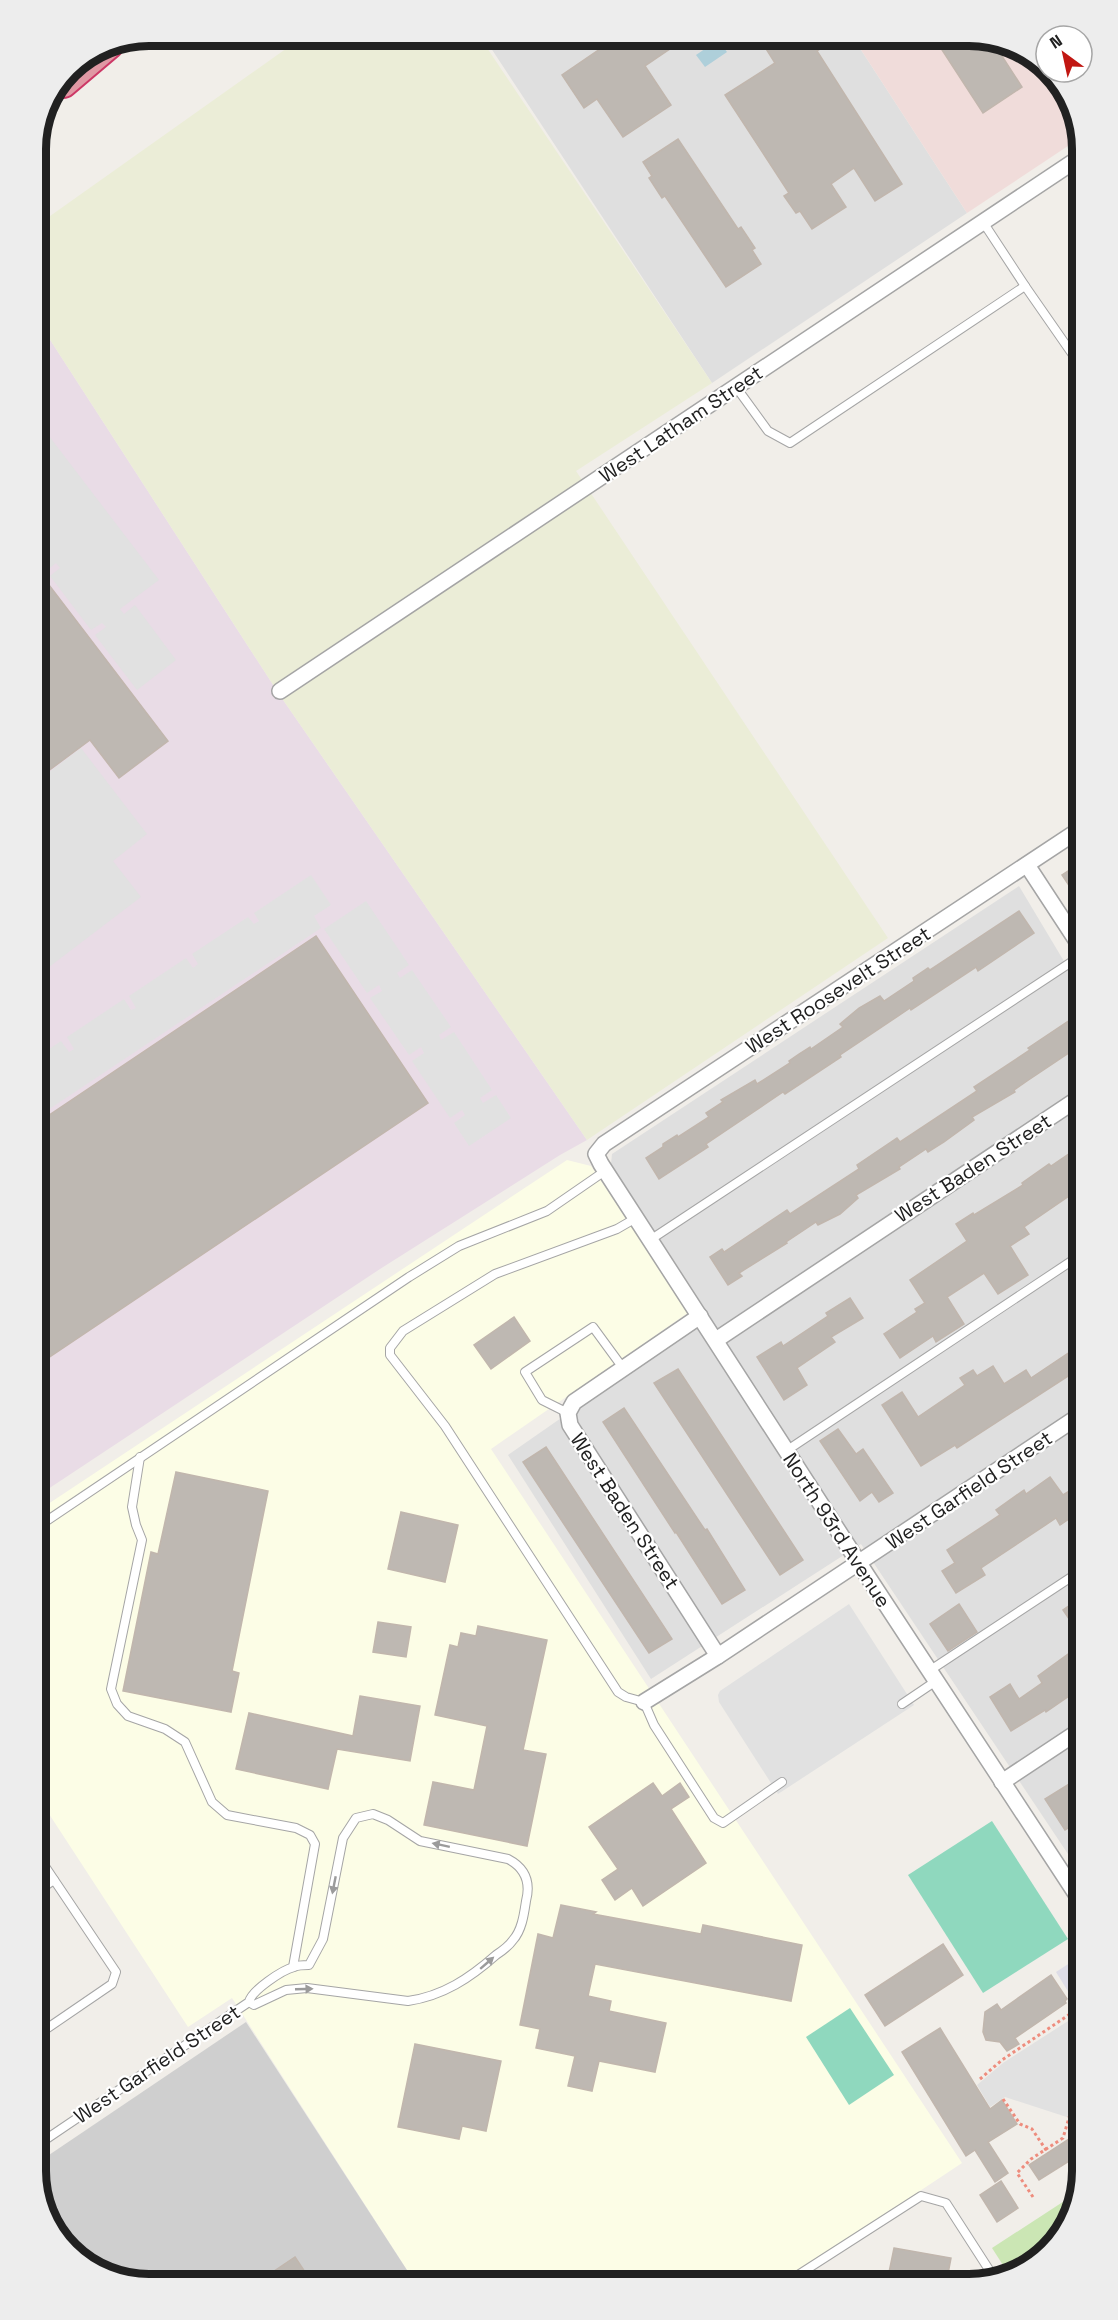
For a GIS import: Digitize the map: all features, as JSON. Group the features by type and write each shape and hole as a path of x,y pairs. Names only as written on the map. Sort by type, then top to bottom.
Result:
{"street":[{"name":"West Latham Street","path":"280,691 1072,163"},
{"name":"West Roosevelt Street","path":"596,1154 604,1144 1072,835"},
{"path":"1027,865 1072,934"},
{"name":"West Baden Street","path":"716,1340 1072,1103"},
{"name":"North 93rd Avenue","path":"596,1154 858,1563 1002,1782 1072,1883"},
{"name":"West Baden Street","path":"700,1316 574,1402 568,1413 570,1425 718,1656"},
{"name":"West Garfield Street","path":"644,1702 718,1656 1072,1421"},
{"path":"1002,1782 1072,1736"}],"lane":[{"path":"983,222 1072,354"},
{"path":"736,387 768,431 790,443 1025,286"},
{"path":"650,1240 1072,962"},
{"path":"46,1521 409,1277 459,1246 547,1211 605,1171"},
{"path":"636,1218 617,1228 495,1274 403,1331 390,1348 390,1355 445,1426 618,1692 644,1702 654,1725 714,1818 723,1823 782,1782"},
{"path":"786,1450 1072,1261"},
{"path":"568,1413 542,1400 525,1372 593,1327 623,1368"},
{"path":"140,1457 132,1507 142,1540 111,1689 117,1704 128,1716 165,1729 185,1742 212,1802 227,1815 296,1828 310,1835 315,1844 294,1967"},
{"path":"902,1704 932,1676 1072,1577"},
{"path":"373,1814 420,1841 508,1859 525,1874 528,1896 521,1925 514,1940 473,1975 457,1985 424,1999 408,2001 307,1988 286,1990 254,2005 249,2002 250,1997 273,1978 294,1967 309,1965 323,1939 343,1838 356,1818 373,1814"},
{"path":"46,1868 116,1972 112,1984 46,2029"},
{"path":"46,1885 54,1880"},
{"name":"West Garfield Street","path":"46,2139 249,2002"},
{"path":"800,2274 921,2196 946,2203 990,2272"}],"path":[{"path":"980,2079 1002,2060 1072,2013"},
{"path":"1003,2099 1020,2124 1032,2129 1047,2151"},
{"path":"1033,2197 1017,2173 1031,2159 1047,2151 1063,2138 1071,2111"}],"shaded area":[{"path":"290,46 486,46 712,383 576,471 888,938 587,1140 279,694 47,335 47,218"},
{"path":"490,46 859,47 967,213 712,383"},
{"path":"859,47 976,47 989,48 1014,57 1034,70 1034,84 1048,84 1058,98 1070,129 1071,144 967,213"},
{"path":"47,335 279,694 587,1140 380,1269 46,1490"},
{"path":"47,433 159,580 120,609 124,614 135,605 176,660 137,690 95,635 106,627 102,623 91,630 50,576 60,568 56,563 47,570"},
{"path":"81,748 147,834 113,861 141,897 47,969 47,774"},
{"path":"311,875 331,905 314,916 321,928 47,1111 47,1051 61,1041 69,1052 74,1049 67,1037 124,999 131,1010 136,1008 129,996 186,958 193,968 198,964 192,954 248,917 254,924 259,921 254,913"},
{"path":"1019,886 1072,972 1072,1860 861,1544 651,1679 508,1455 709,1315 611,1164 612,1154"},
{"path":"366,901 409,965 397,973 400,978 412,970 451,1027 439,1035 441,1040 454,1032 492,1090 480,1098 483,1103 496,1095 511,1118 469,1146 454,1123 465,1115 462,1110 450,1118 412,1061 424,1053 421,1047 409,1055 370,998 382,991 379,985 367,993 324,929"},
{"path":"567,1160 591,1166 689,1312 491,1449 962,2163 795,2274 409,2273 232,1998 188,2027 46,1810 46,1505"},
{"path":"849,1604 914,1705 778,1794 719,1702 718,1695 720,1691"},
{"path":"1072,1962 1072,1998 1056,1972"},
{"path":"1072,2018 1072,2119 1005,2097 990,2107 977,2085 1003,2063"},
{"path":"246,2022 409,2273 142,2273 116,2268 92,2256 77,2243 60,2222 48,2191 46,2157"}],"green space":[{"path":"992,1821 1068,1939 983,1993 908,1875"},
{"path":"850,2008 894,2075 849,2105 806,2037"},
{"path":"1068,2199 1061,2216 1046,2239 1020,2260 1004,2267 992,2248"}],"water":[{"path":"708,47 723,47 727,52 705,67 696,55"}],"building":[{"path":"604,47 673,47 645,66 671,105 623,137 597,99 584,108 562,75"},
{"path":"765,47 819,47 820,49 817,51 902,184 875,201 854,168 831,184 846,207 812,229 800,211 796,213 784,196 789,193 725,95 775,63"},
{"path":"940,47 976,47 999,51 1022,87 983,113"},
{"path":"678,139 738,229 741,227 755,248 752,250 761,264 726,287 665,196 662,198 649,178 652,176 643,162"},
{"path":"47,582 168,741 119,778 90,740 47,772"},
{"path":"1072,868 1072,890 1062,875"},
{"path":"1019,911 1034,933 978,971 976,967 911,1010 910,1008 840,1055 841,1057 785,1094 783,1092 706,1144 708,1147 659,1179 646,1158 663,1147 663,1144 709,1117 706,1113 723,1102 721,1100 755,1080 757,1084 790,1063 789,1061 799,1054 810,1047 811,1049 843,1027 840,1024 859,1008 880,996 884,1001 914,981 913,978 928,968 930,970"},
{"path":"316,936 428,1103 46,1359 47,1117"},
{"path":"1072,1019 1072,1051 1014,1090 1015,1092 972,1117 974,1120 944,1142 928,1152 926,1149 899,1167 900,1169 856,1195 858,1198 840,1214 818,1225 816,1222 739,1273 742,1276 728,1285 710,1257 722,1249 724,1252 787,1210 790,1214 859,1169 857,1165 897,1138 900,1142 977,1091 974,1087 1030,1050 1028,1048"},
{"path":"1072,1152 1072,1194 1024,1227 1029,1234 1010,1246 1028,1275 998,1294 984,1273 947,1297 964,1324 936,1342 933,1336 900,1358 884,1334 917,1312 915,1309 925,1303 910,1280 967,1241 956,1224 1023,1185 1022,1183 1049,1164 1051,1166"},
{"path":"850,1298 863,1318 831,1337 835,1342 797,1368 807,1385 784,1400 757,1357 781,1342 783,1346 828,1316 826,1313"},
{"path":"514,1317 530,1341 491,1369 474,1345"},
{"path":"1072,1351 1072,1373 957,1448 955,1445 921,1466 882,1405 902,1392 918,1417 965,1385 960,1378 973,1370 977,1376 993,1366 1004,1384 1026,1370 1031,1378"},
{"path":"678,1369 803,1560 780,1575 654,1383"},
{"path":"624,1408 705,1530 707,1529 745,1590 722,1604 603,1422"},
{"path":"838,1429 856,1454 863,1449 893,1493 879,1502 872,1492 860,1501 820,1441"},
{"path":"546,1447 672,1639 649,1653 523,1462"},
{"path":"176,1472 268,1491 232,1671 239,1673 231,1712 123,1691 151,1552 158,1554"},
{"path":"1050,1477 1063,1495 1072,1489 1072,1517 1060,1525 1056,1518 981,1568 985,1575 956,1593 942,1571 955,1563 947,1550 1000,1515 996,1510 1024,1490 1026,1494"},
{"path":"401,1512 458,1525 445,1582 388,1569"},
{"path":"959,1604 977,1632 948,1651 930,1624"},
{"path":"1072,1604 1072,1623 1063,1610"},
{"path":"378,1622 411,1627 406,1657 373,1652"},
{"path":"478,1626 547,1640 523,1750 546,1754 527,1846 424,1825 433,1782 474,1790 487,1726 435,1715 450,1645 458,1647 461,1633 476,1636"},
{"path":"1072,1651 1072,1694 1046,1712 1045,1710 1011,1731 990,1697 1010,1684 1019,1699 1042,1683 1038,1676"},
{"path":"360,1696 420,1706 410,1761 337,1749 328,1789 236,1769 249,1713 353,1736"},
{"path":"1072,1782 1072,1825 1065,1830 1045,1799"},
{"path":"653,1783 662,1796 680,1783 689,1797 671,1809 706,1863 643,1906 632,1888 615,1900 602,1880 618,1869 589,1827"},
{"path":"561,1905 596,1912 593,1914 701,1934 703,1925 802,1945 791,2001 595,1964 588,1996 611,2001 609,2011 666,2023 655,2072 599,2061 592,2091 568,2086 575,2056 536,2048 540,2029 520,2025 538,1934 553,1938"},
{"path":"943,1944 963,1975 885,2026 865,1995"},
{"path":"1051,1975 1067,1999 1066,2003 1015,2038 1019,2044 1007,2051 1000,2042 986,2040 983,2032 985,2012 997,2004 1001,2010"},
{"path":"940,2028 990,2109 1002,2100 1017,2124 988,2142 1008,2173 995,2182 975,2150 966,2156 902,2052"},
{"path":"415,2044 501,2061 486,2131 462,2126 459,2139 398,2127"},
{"path":"1072,2137 1072,2159 1039,2180 1029,2165"},
{"path":"1001,2181 1018,2208 997,2222 980,2195"},
{"path":"894,2248 951,2258 948,2274 889,2274"},
{"path":"295,2257 306,2273 271,2273"}]}
